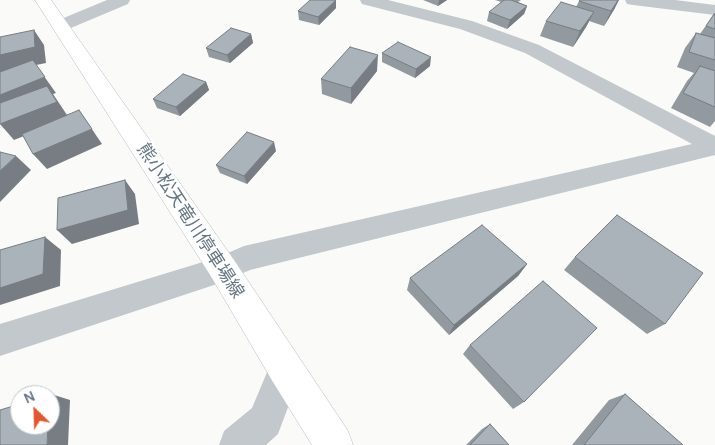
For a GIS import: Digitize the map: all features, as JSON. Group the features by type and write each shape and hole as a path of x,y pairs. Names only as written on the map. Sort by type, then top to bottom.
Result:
{"main road":[{"name":"熊小松天竜川停車場線","path":"43,0 223,269 334,445"}],"street":[{"path":"60,26 122,0"},
{"path":"368,0 466,25 532,49 715,146"},
{"path":"633,0 715,10"},
{"path":"0,340 45,328 223,269 244,259 715,146"},
{"path":"238,445 265,421 285,370"}],"building":[{"path":"310,0 336,0 318,17 298,11"},
{"path":"504,0 511,0 527,6 510,20 489,12"},
{"path":"580,0 618,0 611,11"},
{"path":"561,2 594,12 580,31 546,21"},
{"path":"715,14 715,29 706,26"},
{"path":"231,28 251,34 227,55 206,48"},
{"path":"34,30 35,47 0,55 0,37"},
{"path":"696,33 715,38 715,60 689,52"},
{"path":"398,42 431,57 416,69 382,53"},
{"path":"350,47 378,55 351,88 321,79"},
{"path":"33,60 45,77 0,95 0,72"},
{"path":"700,66 715,71 715,107 683,93"},
{"path":"183,74 206,82 176,107 153,99"},
{"path":"47,86 57,102 0,124 0,103"},
{"path":"79,110 92,129 33,154 22,134"},
{"path":"247,132 274,142 244,176 216,165"},
{"path":"0,152 16,156 0,171"},
{"path":"125,180 128,210 57,230 58,198"},
{"path":"617,215 703,273 665,324 575,257"},
{"path":"482,225 527,264 454,325 410,278"},
{"path":"45,237 43,274 0,288 0,250"},
{"path":"543,281 597,328 524,402 470,345"},
{"path":"625,394 683,445 584,445"},
{"path":"10,407 10,435 48,435 47,445 0,445 0,410"},
{"path":"490,424 509,445 470,445"}]}
